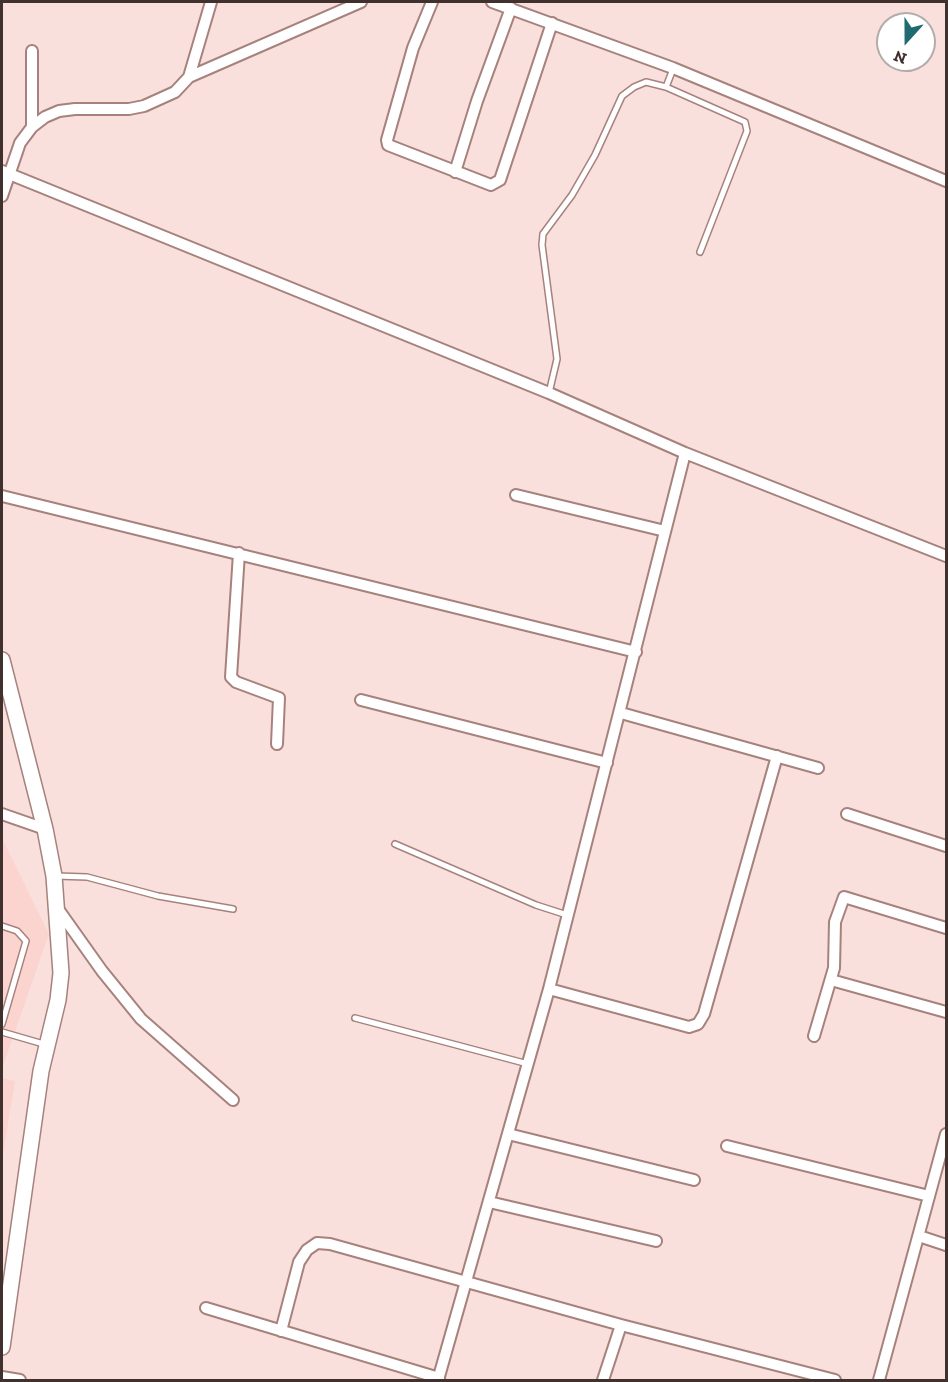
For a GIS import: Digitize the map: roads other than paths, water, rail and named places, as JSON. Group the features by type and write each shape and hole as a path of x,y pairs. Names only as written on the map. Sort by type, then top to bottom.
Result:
{"street":[{"path":"189,77 210,2"},
{"path":"2,196 5,172 20,143 33,127 59,111 94,108 129,110 144,106 175,92 189,77 361,2"},
{"path":"432,2 413,48 387,140 392,148 491,185 500,180 552,23"},
{"path":"492,2 673,68 946,181"},
{"path":"455,172 477,101 511,8"},
{"path":"32,51 33,127"},
{"path":"5,172 549,393 685,453 946,556"},
{"path":"206,1308 439,1379 549,989 621,713 685,453"},
{"path":"516,495 665,531"},
{"path":"2,496 636,652"},
{"path":"239,553 231,677 236,682 279,699 278,744"},
{"path":"2,660 45,829 54,876 61,973 48,1046 41,1071 2,1347"},
{"path":"362,700 607,763"},
{"path":"621,713 819,768"},
{"path":"549,989 688,1027 698,1024 704,1014 777,756"},
{"path":"2,814 45,829"},
{"path":"847,814 946,846"},
{"path":"814,1036 831,980 835,922 843,897 946,928"},
{"path":"58,909 102,971 141,1019 232,1100"},
{"path":"831,980 946,1012"},
{"path":"508,1134 694,1180"},
{"path":"879,1380 929,1196 945,1147 946,1134"},
{"path":"727,1146 929,1196"},
{"path":"489,1202 656,1241"},
{"path":"919,1236 946,1245"},
{"path":"281,1331 299,1262 307,1250 317,1243 330,1244 621,1325 835,1380"},
{"path":"603,1380 621,1325"},
{"path":"2,1377 20,1380"}],"lane":[{"path":"666,87 673,68"},
{"path":"549,393 557,359 542,245 543,234 572,195 590,165 622,96 646,82 666,87 739,117 745,122 747,131 700,252"},
{"path":"395,844 536,905 567,915"},
{"path":"54,876 87,877 158,896 232,909"},
{"path":"2,926 17,932 26,941 2,1024"},
{"path":"355,1018 528,1064"},
{"path":"2,1032 48,1046"}]}
